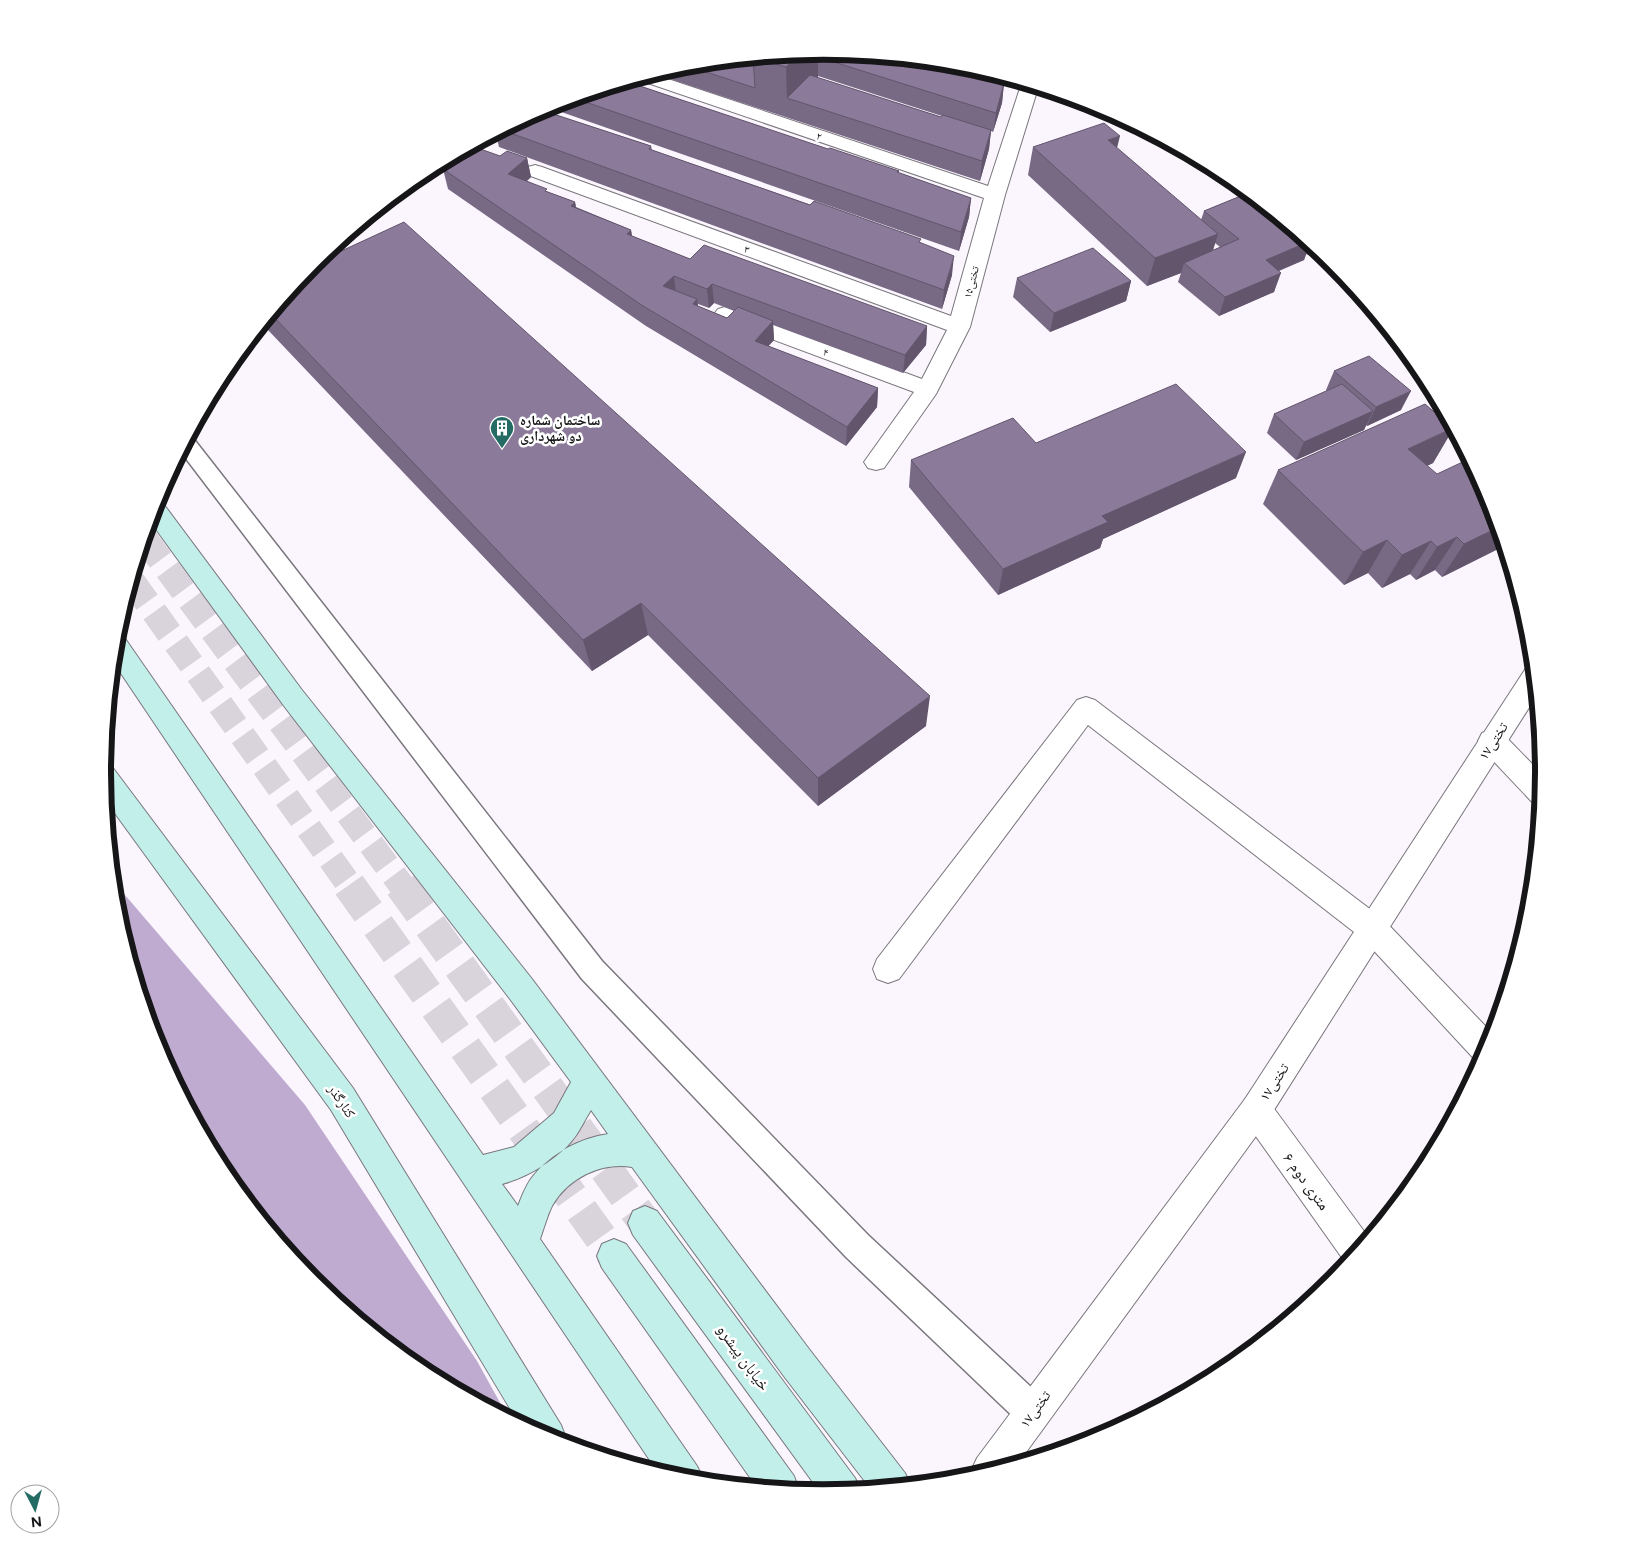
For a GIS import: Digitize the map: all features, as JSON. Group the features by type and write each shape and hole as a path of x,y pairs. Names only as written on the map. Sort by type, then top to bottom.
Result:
{"main road":[{"path":"160,516 293,698 520,989 796,1362 888,1480"},
{"path":"122,654 677,1468"},
{"name":"کنارگذر","path":"112,785 342,1100 540,1425"},
{"path":"477,1173 505,1167 525,1159 547,1141 565,1124 588,1081"},
{"path":"523,1240 545,1186 566,1166 584,1156 604,1150 625,1148 641,1152"},
{"name":"خیابان پیشرو","path":"645,1223 836,1483"},
{"path":"614,1256 777,1482"}],"street":[{"name":"۲","path":"654,81 995,195"},
{"name":"تختی۱۵","path":"876,462 928,389 959,327 995,195 1028,90"},
{"name":"۳","path":"535,171 959,327"},
{"name":"۴","path":"725,314 928,389"},
{"name":"تختی۱۷","path":"996,1463 1256,1110 1530,684"},
{"path":"888,969 1086,708 1373,929 1481,1044"},
{"path":"1492,741 1535,786"},
{"name":"۶ متری دوم","path":"1256,1110 1354,1246"}],"lane":[{"path":"190,449 592,970 857,1246 1033,1412"}],"shaded area":[{"path":"122,892 305,1105 477,1361 503,1408 467,1389 428,1364 390,1337 354,1307 288,1241 231,1168 185,1087 149,1001 136,956"}],"building":[{"path":"828,60 916,66 1004,83 996,113"},
{"path":"792,61 786,67 771,62"},
{"path":"753,64 755,88 703,71"},
{"path":"810,75 941,117 943,115 991,130 982,161 787,98"},
{"path":"636,85 899,171 897,172 971,198 961,232 585,102"},
{"path":"552,114 651,146 649,149 810,205 814,201 921,239 919,242 954,256 944,290 510,133"},
{"path":"1104,123 1120,136 1108,140 1218,234 1155,258 1033,147"},
{"path":"479,149 500,156 507,151 527,158 508,174 575,202 571,206 631,230 627,234 690,259 704,245 927,326 905,355 712,284 707,289 674,276 663,286 697,299 693,304 727,318 738,307 773,321 755,341 878,388 847,427 643,306 444,170"},
{"path":"1241,196 1301,245 1266,260 1281,273 1225,297 1184,263 1239,239 1204,211"},
{"name":"ساختمان شماره دو شهرداری","path":"404,222 930,696 818,778 641,603 583,640 275,319 288,303 337,253"},
{"path":"1093,248 1131,281 1054,313 1017,278"},
{"path":"1369,356 1411,391 1376,407 1334,371"},
{"path":"1176,384 1246,452 1102,516 1108,522 1003,569 911,460 1013,418 1036,443"},
{"path":"1342,384 1373,411 1304,442 1274,414"},
{"path":"1425,404 1441,418 1448,430 1408,449 1437,474 1464,461 1493,530 1464,544 1457,537 1437,547 1431,541 1402,555 1387,540 1363,552 1278,470"}],"tunnel":[{"path":"149,544 402,886"},
{"path":"136,587 350,886"},
{"path":"349,885 614,1256"},
{"path":"401,885 645,1223"}],"place":[{"name":"ساختمان شماره دو شهرداری","path":"502,449"}]}
